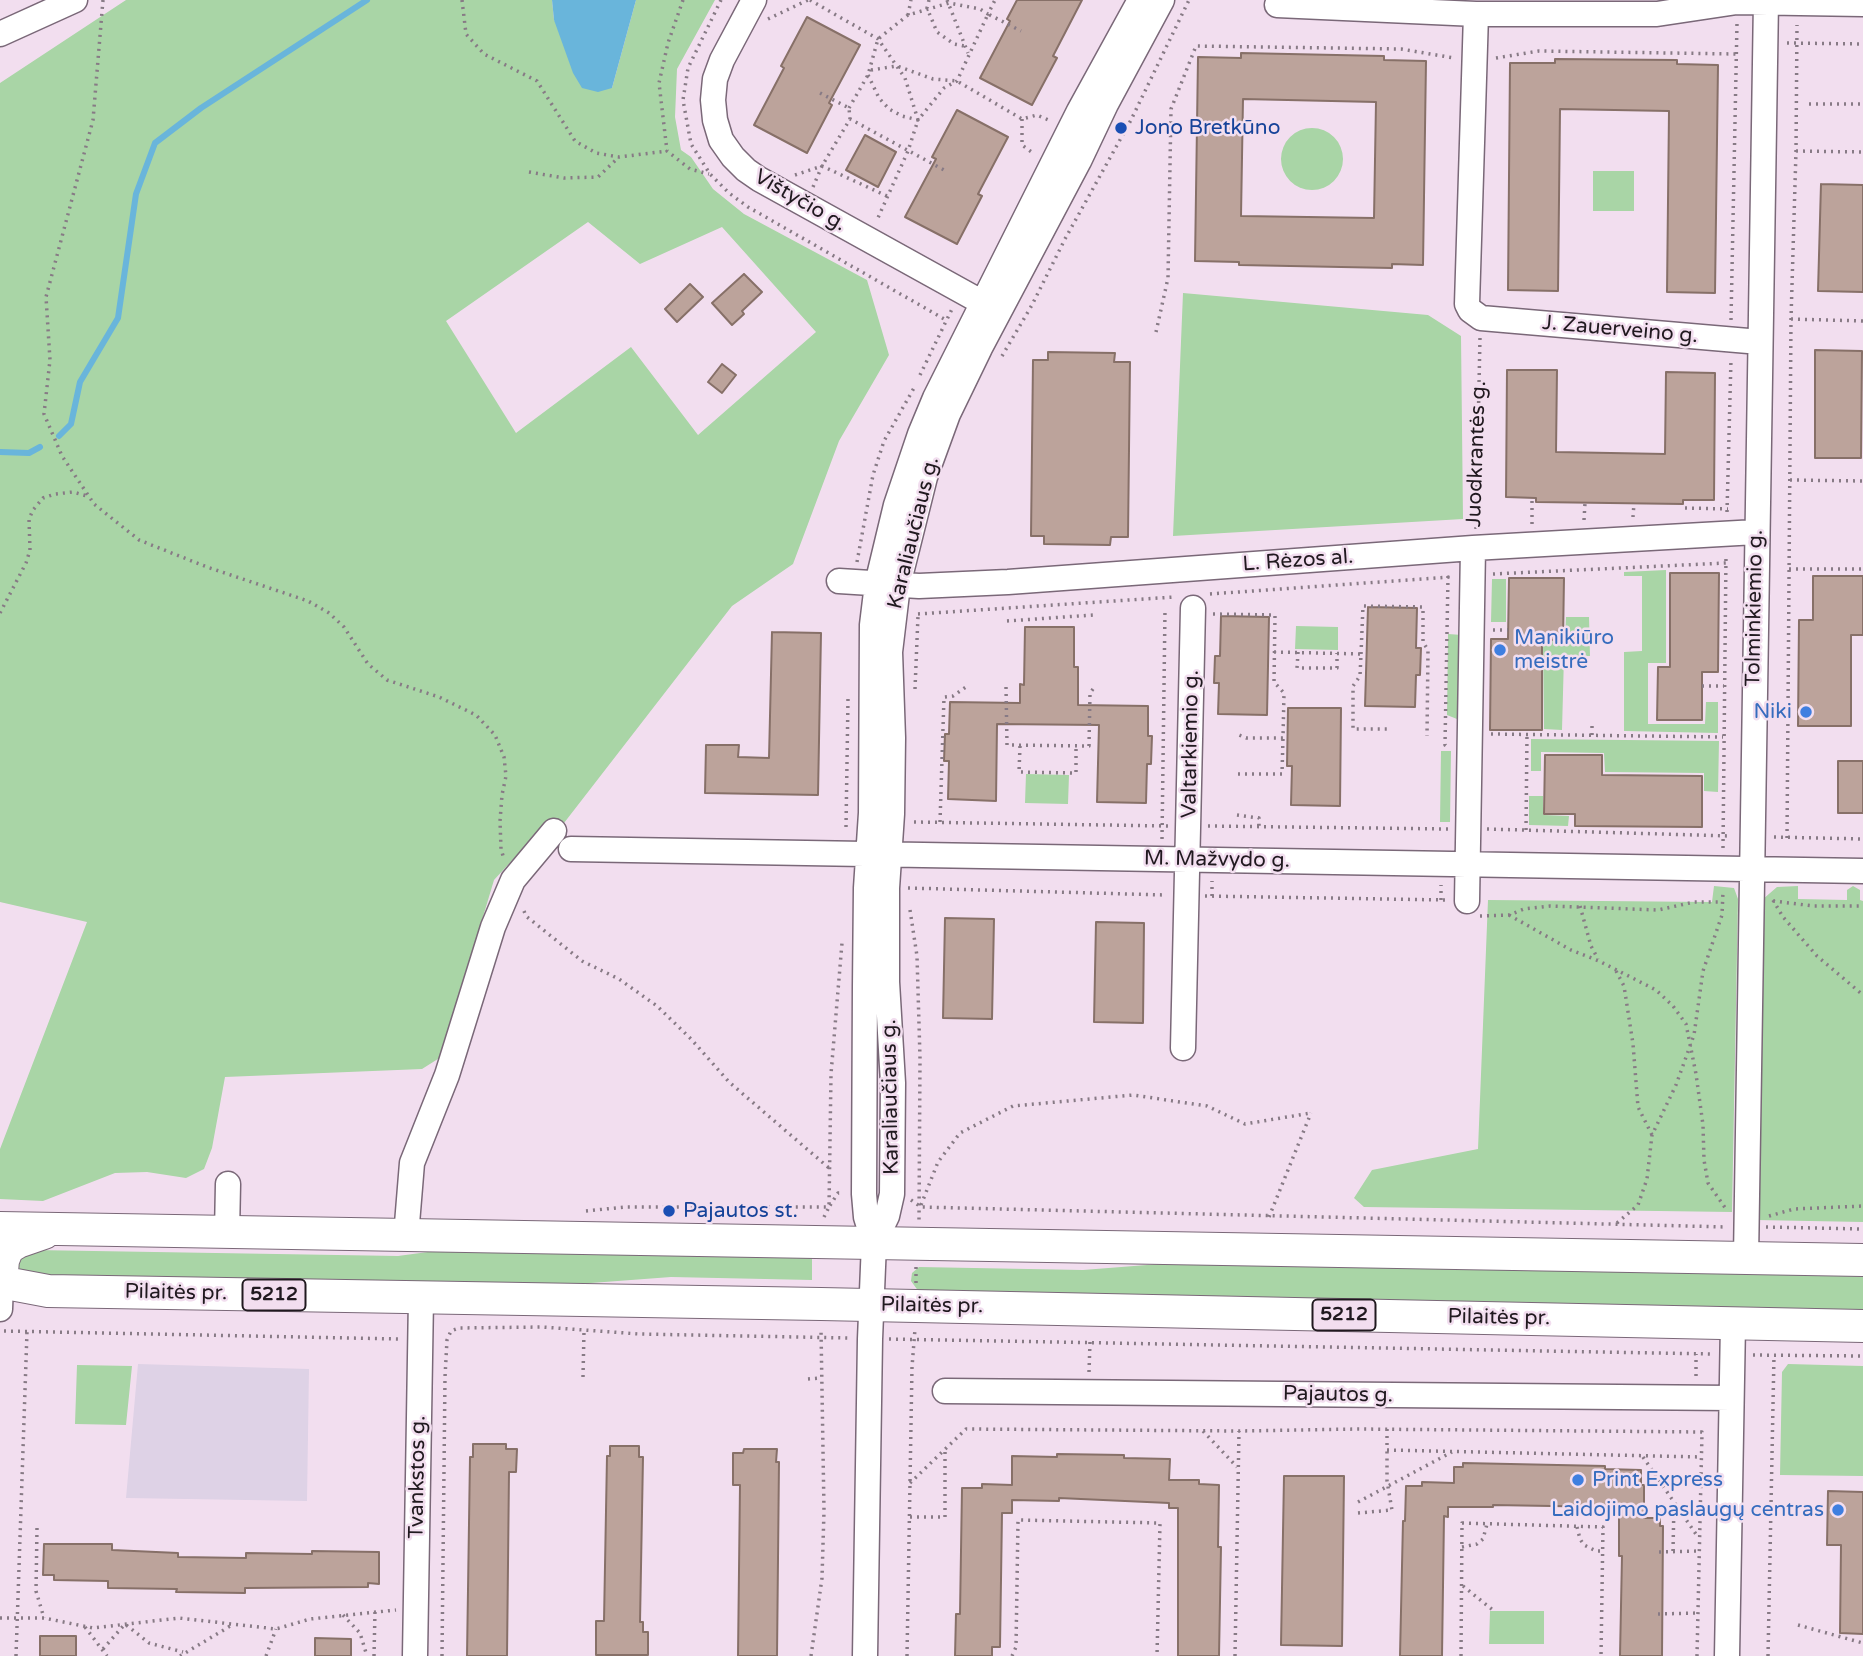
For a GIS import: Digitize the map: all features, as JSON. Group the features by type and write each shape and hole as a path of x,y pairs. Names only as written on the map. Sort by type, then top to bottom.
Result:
{"main road":[{"name":"Pilaitės pr.","path":"0,1228 874,1243 1744,1237 1863,1260"},
{"name":"Pilaitės pr.","path":"63,1230 34,1236 8,1248 3,1260 0,1291 821,1304 1863,1326"}],"street":[{"path":"0,34 75,0"},
{"name":"Karaliaučiaus g.","path":"898,585 896,505 935,398 1079,111 1140,0"},
{"name":"Karaliaučiaus g.","path":"865,1656 874,1243 866,1216 864,1194 892,814 890,652 898,585 919,497 948,415 986,335 1163,0"},
{"name":"Tolminkiemio g.","path":"1744,1237 1753,869 1766,1"},
{"path":"1277,5 1476,14 1657,14 1737,2 1863,4"},
{"name":"Vištyčio g.","path":"762,5 722,60 715,79 713,100 721,140 746,170 808,197 983,303"},
{"path":"1476,14 1467,304 1474,314 1481,317"},
{"name":"J. Zauerveino g.","path":"1481,317 1760,342"},
{"name":"L. Rėzos al.","path":"839,581 898,585 1008,582 1473,548 1727,521 1756,532"},
{"name":"Juodkrantės g.","path":"1467,901 1473,548"},
{"name":"Valtarkiemio g.","path":"1183,1048 1193,611"},
{"name":"M. Mažvydo g.","path":"513,880 562,840 888,854 1863,871"},
{"name":"Karaliaučiaus g.","path":"874,1243 887,1216 892,1194 893,1083 887,982 897,888 888,854"},
{"path":"406,1236 412,1163 447,1075 493,926 513,880"},
{"path":"227,1233 228,1184"},
{"name":"Tvankstos g.","path":"415,1656 421,1298"},
{"path":"1727,1656 1733,1323"},
{"name":"Pajautos g.","path":"945,1391 1731,1398"}],"path":[{"path":"103,0 93,120 46,297 50,360 44,414 62,456 94,504 139,540 207,567 308,601 329,613 344,627 368,664 387,680 439,697 476,715 495,735 504,757 506,776 502,795 501,849 526,916 582,961 619,979 657,1006 729,1082 829,1168"},
{"path":"461,0 466,34 484,54 537,81 575,141 596,153 619,157 667,151 690,169 710,174"},
{"path":"667,151 659,83 667,43 683,0"},
{"path":"762,5 763,21 809,0 878,39 905,78 918,120"},
{"path":"908,15 911,0"},
{"path":"929,0 927,8 937,32 954,44 964,46"},
{"path":"875,225 908,151 918,120 944,88 957,81 995,0"},
{"path":"1000,359 1032,305 1131,120 1189,0"},
{"path":"948,1 969,54"},
{"path":"889,197 822,166 790,177 808,197 822,166 850,119 849,108 869,72 878,39 908,15 948,1 980,9 1021,31"},
{"path":"1723,835 1737,2"},
{"path":"1787,838 1791,319 1797,3"},
{"path":"1736,41 1863,44"},
{"path":"1156,332 1168,278 1171,109 1196,46 1401,49 1439,57 1474,58 1503,57 1539,51 1736,54"},
{"path":"869,72 897,65 933,79 957,81 1022,119 1037,115 1053,121"},
{"path":"869,72 879,98 889,109 918,120"},
{"path":"820,93 849,108"},
{"path":"1809,104 1863,104"},
{"path":"850,119 944,170"},
{"path":"1022,119 1022,145 1035,155"},
{"path":"1796,151 1863,152"},
{"path":"528,172 571,179 598,177 619,157"},
{"name":"Juodkrantės g.","path":"1473,548 1476,533 1481,317"},
{"path":"1791,319 1863,321"},
{"path":"1790,480 1863,481"},
{"path":"0,613 26,563 30,550 29,519 33,510 43,498 55,494 73,492 87,496"},
{"path":"1531,529 1532,498"},
{"path":"1685,500 1685,508 1727,521"},
{"path":"1584,526 1585,503"},
{"path":"1633,523 1634,503"},
{"path":"1488,575 1726,563"},
{"path":"1789,569 1863,569"},
{"path":"898,585 915,694"},
{"path":"1074,603 1075,616"},
{"path":"1391,729 1353,729 1353,687 1360,676 1363,606 1423,607 1423,642 1428,650 1427,736"},
{"path":"1160,895 1165,610"},
{"path":"1193,611 1275,615 1274,682 1284,693 1282,774 1238,774"},
{"path":"1007,621 1093,615"},
{"path":"1488,630 1508,630"},
{"path":"1274,652 1361,654"},
{"path":"1298,652 1297,668 1337,668 1337,653"},
{"path":"1006,687 1007,746 1089,746 1090,693 1096,685"},
{"path":"1702,686 1724,687"},
{"path":"940,822 944,697 953,696 966,687"},
{"path":"1592,726 1592,735"},
{"path":"1486,734 1723,737"},
{"path":"1526,830 1527,734"},
{"path":"1239,735 1246,738 1283,738"},
{"path":"1020,746 1019,772 1076,773 1076,746"},
{"path":"910,814 888,854 897,888 1441,900"},
{"path":"1237,815 1259,818 1259,827"},
{"path":"1442,830 1468,828 1863,839"},
{"path":"1753,869 1783,916 1817,957 1863,995"},
{"path":"1615,1224 1638,1205 1647,1179 1652,1135 1690,1046 1699,1008 1703,971 1722,915 1723,882"},
{"path":"1467,901 1474,914 1489,916 1508,915 1524,909 1580,906 1658,910 1694,902 1723,902"},
{"path":"1773,901 1814,906 1863,906"},
{"path":"907,1656 912,1367 920,1207 917,957 909,902"},
{"path":"1580,906 1591,946 1599,961"},
{"path":"1508,915 1571,950 1656,990 1673,1006 1686,1024 1703,1125 1708,1183 1744,1237"},
{"path":"1616,970 1624,986 1633,1044 1638,1107 1652,1135"},
{"path":"920,1207 938,1162 960,1133 1013,1106 1133,1095 1206,1106 1245,1124 1311,1113 1269,1217"},
{"path":"1863,1206 1794,1209 1771,1214 1758,1227 1863,1229"},
{"path":"822,1242 823,1220 828,1207"},
{"path":"920,1207 1615,1224 1744,1237"},
{"path":"811,1656 822,1578 824,1511 821,1304"},
{"path":"442,1656 447,1340 451,1331 459,1328 542,1327 639,1334 870,1339 1863,1356"},
{"path":"0,1331 421,1339"},
{"path":"583,1377 584,1331"},
{"path":"16,1656 27,1332"},
{"path":"1089,1393 1090,1342"},
{"path":"1768,1656 1774,1355"},
{"path":"808,1379 820,1378"},
{"path":"910,1483 966,1429 1702,1432 1697,1656"},
{"path":"1358,1513 1392,1510 1387,1481 1387,1429"},
{"path":"1203,1431 1238,1468"},
{"path":"1235,1656 1239,1431"},
{"path":"909,1517 945,1517 945,1449"},
{"path":"1387,1450 1701,1457"},
{"path":"1358,1502 1454,1451"},
{"path":"1642,1456 1700,1538"},
{"path":"1673,1551 1674,1501"},
{"path":"1012,1656 1016,1647 1018,1520 1160,1523 1157,1656"},
{"path":"1461,1656 1462,1523 1603,1527 1601,1656"},
{"path":"1462,1547 1477,1544 1483,1539 1487,1524"},
{"path":"1577,1527 1584,1545 1602,1551"},
{"path":"37,1528 34,1563 36,1591 44,1618"},
{"path":"1660,1552 1699,1551"},
{"path":"1462,1585 1494,1611"},
{"path":"0,1618 44,1618 93,1628 179,1618 276,1629 310,1619 415,1609"},
{"path":"374,1656 375,1611"},
{"path":"1658,1614 1698,1613"},
{"path":"343,1615 360,1633 367,1656"},
{"path":"125,1624 149,1643 181,1654 234,1625"},
{"path":"103,1649 125,1624"},
{"path":"1798,1625 1863,1643"},
{"path":"84,1626 107,1656"},
{"path":"265,1656 276,1629"}],"shaded area":[{"path":"138,1364 309,1369 307,1501 126,1498"}],"green space":[{"path":"126,0 552,0 554,20 612,88 636,0 715,0 677,69 675,117 681,150 691,157 713,189 744,214 867,280 889,355 839,441 793,564 732,606 564,823 551,818 494,880 441,1057 422,1069 225,1077 212,1148 204,1169 186,1178 147,1172 115,1173 43,1201 0,1199 0,1149 87,922 0,902 0,83","holes":["588,222 640,264 722,227 816,332 698,435 631,347 516,433 446,321"]},
{"path":"1312,128 1324,130 1334,137 1341,147 1341,171 1334,181 1324,188 1312,190 1300,188 1290,181 1283,171 1281,159 1283,147 1290,137 1300,130"},
{"path":"1593,171 1634,171 1634,211 1593,211"},
{"path":"1183,293 1428,315 1461,336 1463,519 1173,536"},
{"path":"1666,570 1666,663 1648,663 1648,724 1705,724 1706,702 1718,702 1718,733 1624,731 1624,652 1642,651 1642,576 1624,576 1624,572"},
{"path":"1492,579 1506,579 1506,622 1491,622"},
{"path":"1566,617 1589,617 1590,656 1564,656 1562,730 1544,729 1543,641 1565,641"},
{"path":"1296,626 1338,627 1338,650 1295,649"},
{"path":"1448,634 1462,635 1460,718 1457,719 1447,715"},
{"path":"1531,739 1719,741 1718,792 1704,791 1704,773 1605,772 1604,753 1541,752 1541,771 1531,771"},
{"path":"1441,751 1451,751 1450,822 1440,822"},
{"path":"1026,774 1069,775 1068,804 1025,803"},
{"path":"1529,796 1543,796 1543,815 1569,816 1568,826 1529,825"},
{"path":"1714,886 1734,888 1738,899 1732,1212 1364,1207 1354,1198 1372,1170 1478,1149 1488,900 1712,902"},
{"path":"1798,886 1798,899 1847,900 1847,890 1853,886 1860,890 1860,900 1863,901 1863,1222 1756,1220 1762,900 1777,887"},
{"path":"450,1249 812,1254 812,1280 671,1277 551,1286 29,1277 17,1269 18,1256 33,1250 398,1256"},
{"path":"1185,1262 1863,1273 1863,1309 919,1292 911,1281 912,1273 919,1267 1083,1270"},
{"path":"1788,1364 1863,1366 1863,1476 1780,1475 1782,1372"},
{"path":"77,1365 132,1366 126,1425 75,1424"},
{"path":"1490,1611 1544,1611 1544,1644 1489,1644"}],"water":[{"path":"552,0 636,0 612,88 598,92 582,88 573,73 554,20"}],"building":[{"path":"1017,0 1082,0 1053,56 1057,58 1032,105 980,78 1010,21 1007,19"},
{"path":"807,17 860,45 829,103 832,105 807,153 754,125"},
{"path":"1241,53 1384,56 1384,60 1426,61 1423,265 1392,264 1392,268 1239,265 1239,262 1195,261 1198,57 1241,58","holes":["1243,99 1376,102 1374,218 1241,216"]},
{"path":"1555,59 1677,60 1677,64 1718,65 1715,293 1667,292 1669,111 1560,109 1558,291 1508,290 1510,63 1555,63"},
{"path":"957,110 1008,137 978,194 982,196 957,244 905,217 936,159 932,157"},
{"path":"865,135 896,152 878,187 846,170"},
{"path":"1821,184 1863,185 1863,292 1818,291"},
{"path":"744,274 762,292 732,325 712,303"},
{"path":"690,284 703,297 677,322 665,309"},
{"path":"1815,350 1862,351 1861,458 1815,458"},
{"path":"1048,352 1115,353 1114,362 1130,362 1128,537 1111,537 1110,545 1044,544 1044,536 1031,536 1033,360 1048,360"},
{"path":"722,364 736,375 722,393 708,382"},
{"path":"1507,370 1557,370 1556,452 1665,454 1666,372 1715,373 1714,500 1683,500 1683,504 1536,502 1536,498 1506,497"},
{"path":"1670,573 1719,573 1718,672 1702,672 1702,720 1657,720 1658,667 1670,667"},
{"path":"1813,576 1863,576 1863,635 1851,635 1851,726 1798,726 1799,620 1813,620"},
{"path":"1509,578 1564,578 1563,640 1542,640 1542,730 1490,730 1491,639 1508,639"},
{"path":"1368,607 1417,608 1416,648 1421,648 1420,675 1416,675 1415,707 1365,706"},
{"path":"1221,616 1269,617 1267,715 1218,714 1219,683 1214,683 1215,656 1220,656"},
{"path":"1025,627 1074,627 1078,705 1148,706 1148,736 1152,736 1151,764 1147,764 1146,803 1097,802 1099,725 997,724 996,801 948,799 949,761 944,761 945,734 949,734 950,702 1020,703 1020,684 1024,685"},
{"path":"772,632 821,633 818,795 705,793 706,745 739,745 738,757 769,758"},
{"path":"1288,708 1341,708 1340,806 1291,805 1292,766 1287,766"},
{"path":"1545,755 1602,755 1602,775 1702,776 1702,827 1575,826 1575,814 1544,814"},
{"path":"1838,761 1863,761 1863,813 1838,813"},
{"path":"945,918 994,919 992,1019 943,1018"},
{"path":"1096,922 1144,923 1143,1023 1094,1022"},
{"path":"473,1444 506,1444 506,1449 517,1449 516,1472 509,1472 507,1656 467,1656 470,1457 473,1457"},
{"path":"610,1446 639,1446 639,1457 643,1457 640,1622 643,1622 643,1632 648,1632 648,1655 596,1655 596,1621 604,1621 607,1456 610,1456"},
{"path":"744,1449 777,1449 777,1656 738,1656 740,1485 733,1485 733,1453 743,1453"},
{"path":"1057,1454 1170,1459 1169,1480 1199,1480 1199,1484 1219,1485 1219,1656 1178,1656 1178,1508 1169,1508 1169,1503 1059,1498 1059,1501 1012,1500 1012,1513 1002,1513 1000,1647 992,1647 992,1656 955,1656 956,1614 960,1614 962,1488 982,1488 982,1484 1012,1485 1012,1456 1057,1457"},
{"path":"1463,1463 1605,1466 1605,1469 1641,1470 1644,1518 1660,1518 1660,1526 1663,1526 1662,1656 1620,1656 1622,1556 1619,1556 1619,1511 1609,1511 1609,1507 1493,1505 1448,1507 1448,1517 1444,1516 1442,1656 1400,1656 1406,1486 1422,1486 1422,1482 1454,1483 1454,1467 1463,1467"},
{"path":"1284,1476 1344,1476 1342,1646 1281,1645"},
{"path":"1828,1491 1863,1492 1863,1634 1840,1633 1841,1545 1827,1545"},
{"path":"44,1544 112,1544 112,1550 178,1553 178,1557 246,1558 246,1553 379,1552 379,1584 368,1583 368,1587 245,1588 245,1593 108,1588 108,1581 54,1580 54,1575 43,1575"},
{"path":"40,1636 76,1636 76,1656 40,1656"},
{"path":"315,1638 351,1639 351,1656 315,1656"}],"waterway":[{"path":"59,436 71,424 80,382 118,318 136,194 155,143 201,108 367,0"},
{"path":"0,452 29,453 40,447"}],"place":[{"name":"Jono Bretkūno","path":"1121,128"},
{"name":"Manikiūro meistrė","path":"1500,650"},
{"name":"Niki","path":"1806,712"},
{"name":"Pajautos st.","path":"669,1211"},
{"name":"Print Express","path":"1578,1480"},
{"name":"Laidojimo paslaugų centras","path":"1838,1510"}]}
